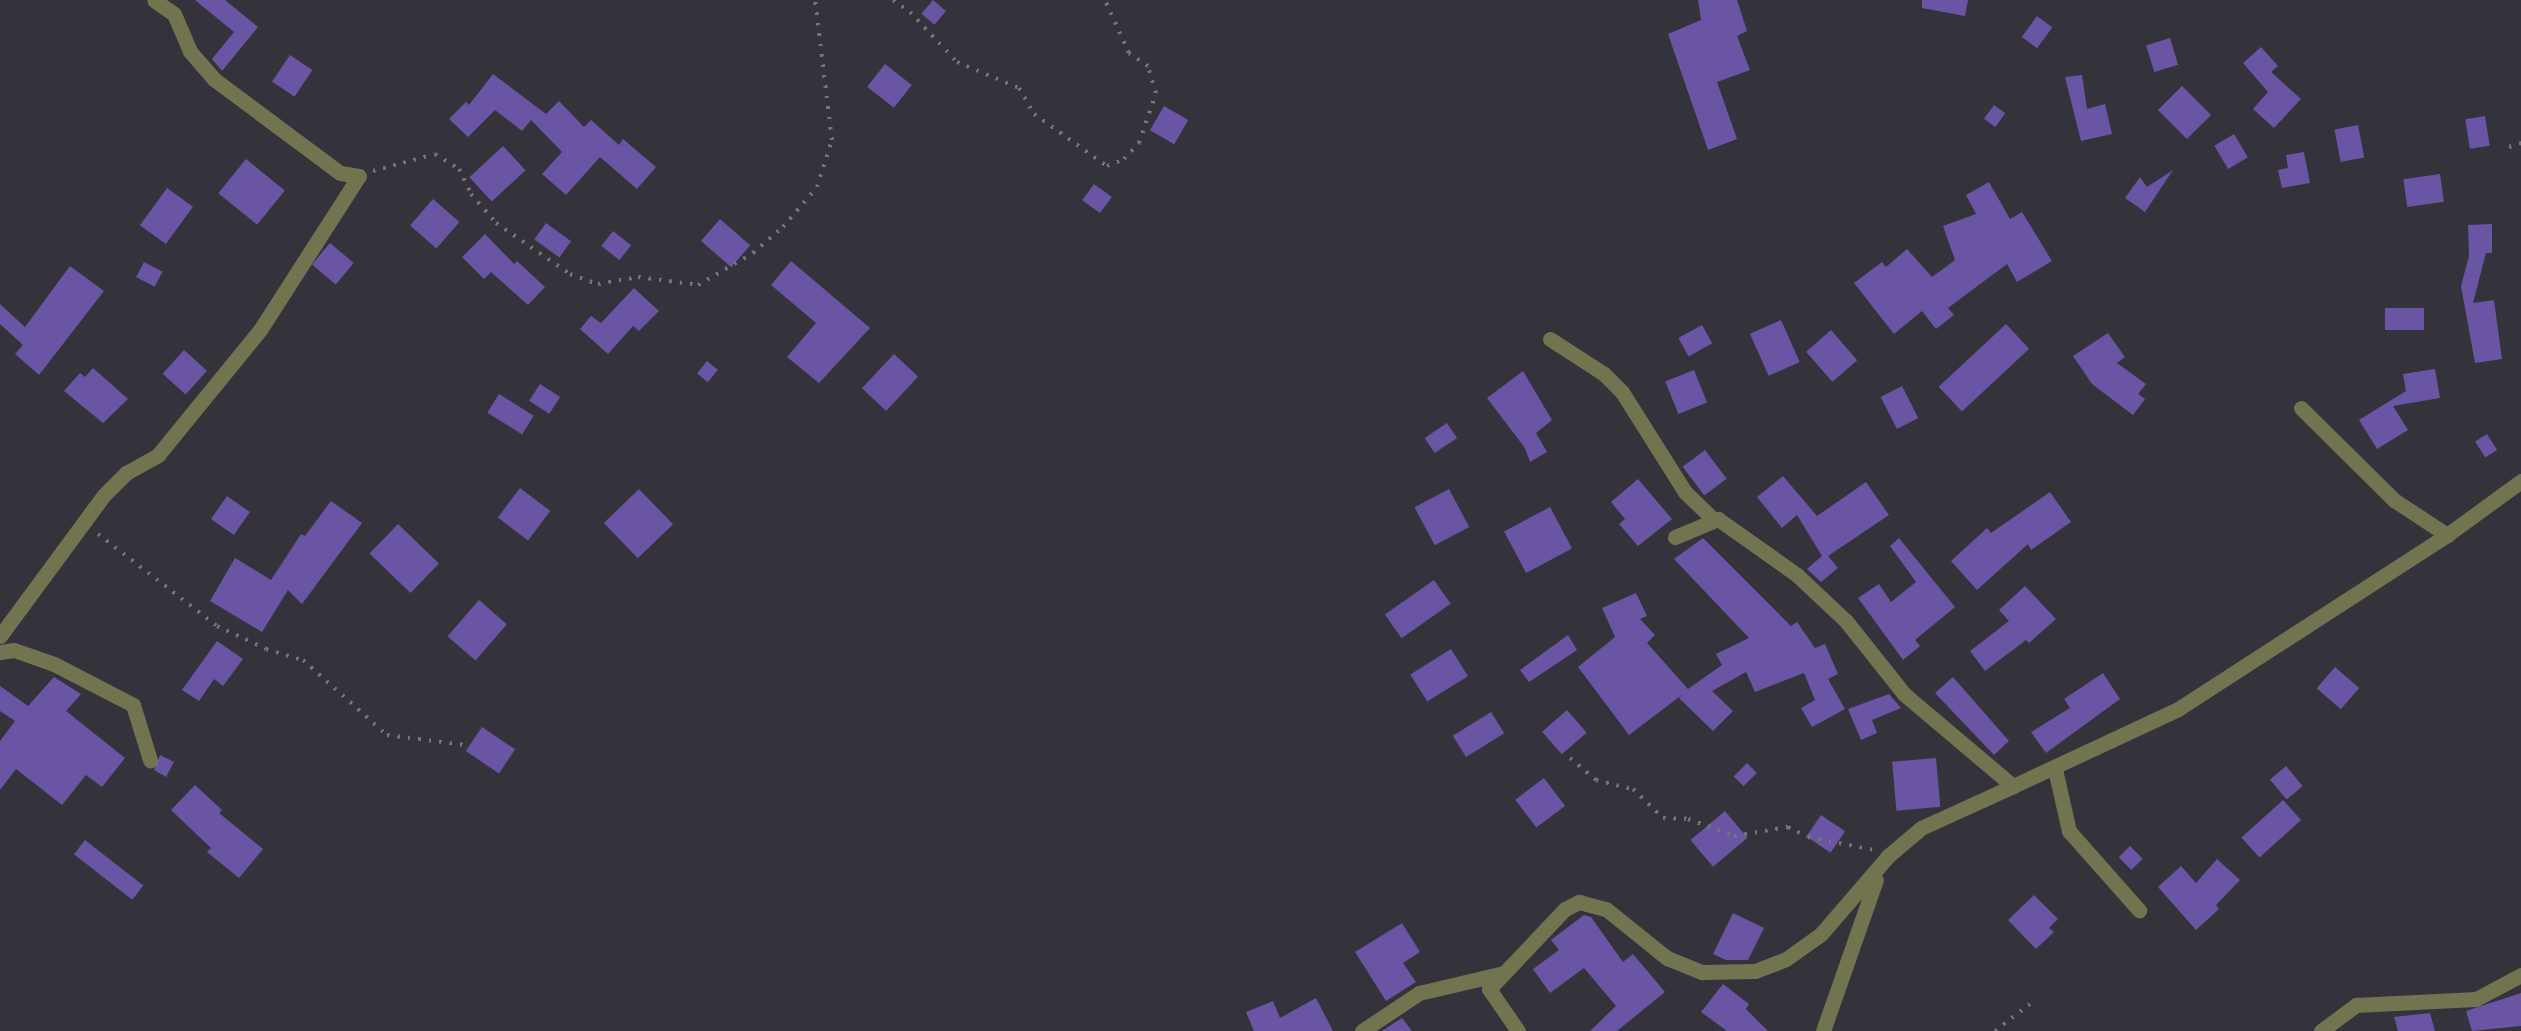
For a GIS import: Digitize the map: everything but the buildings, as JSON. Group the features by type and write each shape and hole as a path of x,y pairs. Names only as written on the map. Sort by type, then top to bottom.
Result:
{"street":[{"path":"0,636 82,523 126,473 158,454 260,330 359,176 340,173 228,90 190,51 174,14 154,0"},
{"path":"1550,339 1604,374 1622,392 1684,492 1712,518 1806,582 1855,632 1904,694 2013,786"},
{"path":"2302,408 2394,500 2447,536"},
{"path":"1822,1031 1879,872 1888,856 1921,828 2178,709 2447,536 2521,480"},
{"path":"1675,536 1712,518"},
{"path":"0,652 14,650 54,664 133,705 150,760"},
{"path":"2055,769 2069,831 2138,910"},
{"path":"1518,1031 1489,989 1564,909 1579,902 1606,909 1667,958 1702,972 1755,971 1786,958 1822,934 1879,872"},
{"path":"1362,1031 1420,993 1504,973"},
{"path":"2321,1031 2356,1005 2476,999 2521,975"}],"path":[{"path":"359,176 413,156 435,154 459,170 471,194 496,224 570,274 598,284 638,277 676,286 698,285 724,274 782,227 817,187 832,140 815,0"},
{"path":"893,0 956,62 1019,88 1034,114 1107,166 1124,159 1140,143 1156,92 1148,66 1128,53 1106,0"},
{"path":"2508,147 2521,144"},
{"path":"82,523 217,626 266,649 302,660 387,735 466,745"},
{"path":"1570,758 1596,780 1633,789 1663,818 1688,819 1734,836 1788,827 1808,838 1840,840 1888,856"},
{"path":"1995,1031 2030,1004"}]}
